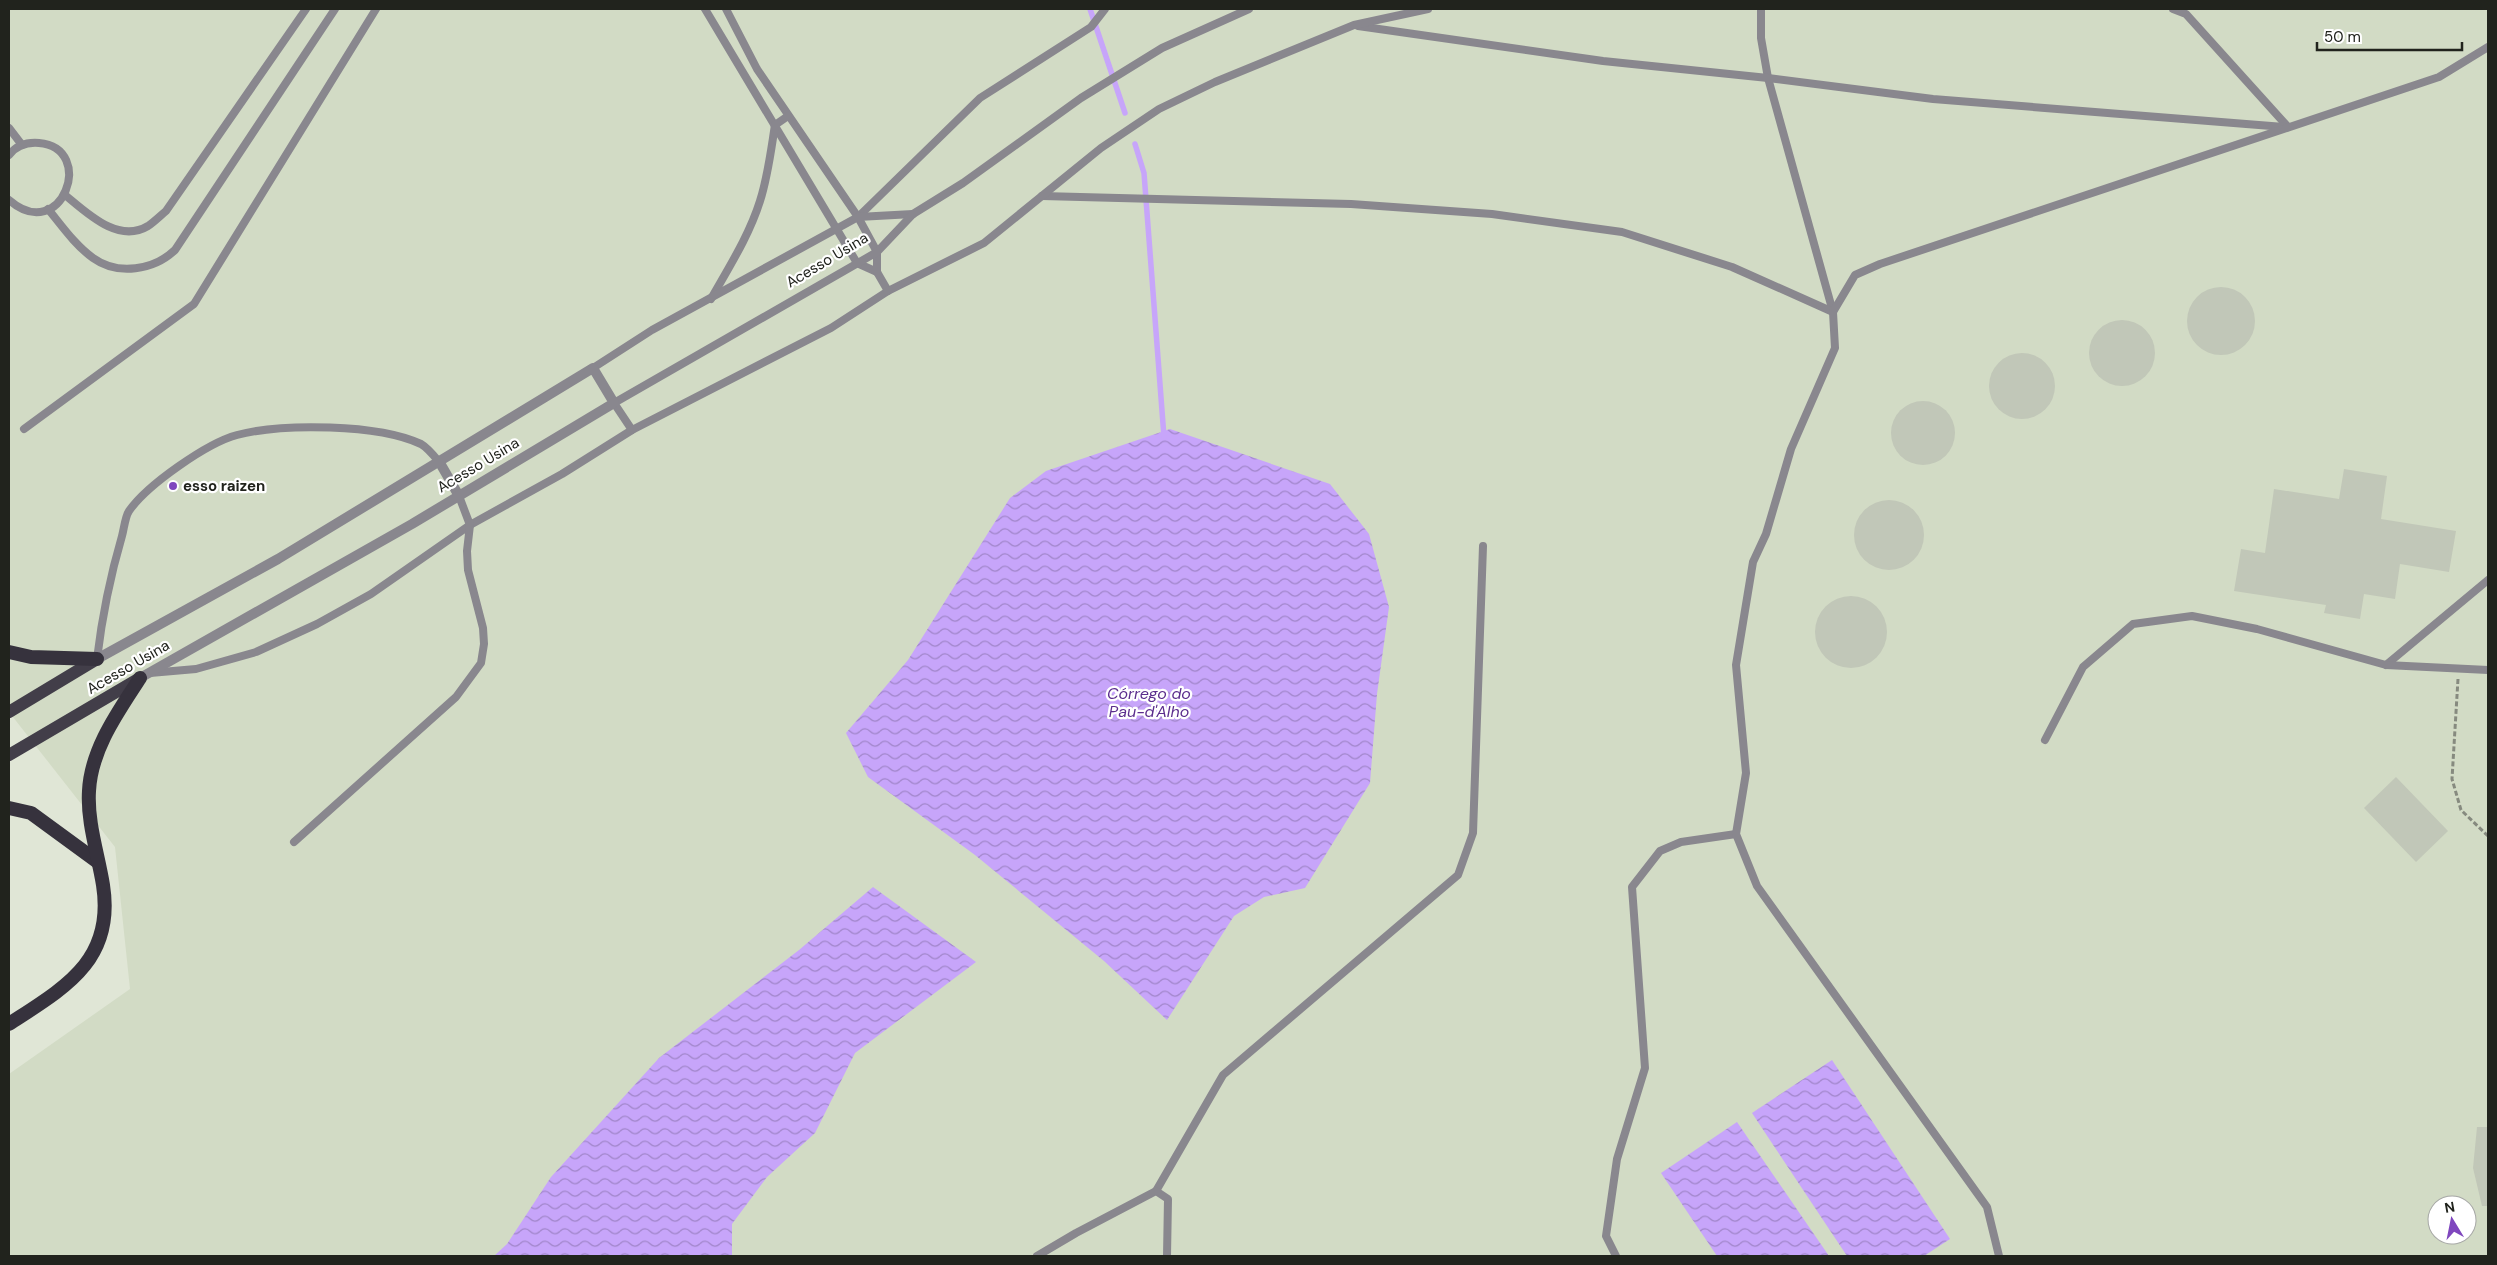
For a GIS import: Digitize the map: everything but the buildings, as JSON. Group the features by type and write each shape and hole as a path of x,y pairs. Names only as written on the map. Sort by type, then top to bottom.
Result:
{"highway":[{"path":"9,652 31,657 97,659"},
{"path":"9,1024 63,988 90,961 105,923 103,886 89,806 92,771 108,730 144,676"},
{"path":"9,808 31,814 98,862"}],"main road":[{"name":"Acesso Usina","path":"9,712 97,659"},
{"name":"Acesso Usina","path":"9,755 144,676"}],"street":[{"path":"593,368 614,403"},
{"name":"Acesso Usina","path":"97,659 278,559 440,463 593,368"},
{"name":"Acesso Usina","path":"144,676 459,496 614,403"},
{"path":"440,463 459,496"}],"lane":[{"path":"65,195 108,227 123,231 138,230 148,226 166,211 306,9"},
{"path":"48,209 75,242 94,259 116,267 132,269 164,260 175,250 335,9"},
{"path":"24,429 194,304 376,9"},
{"path":"705,9 857,263 877,272"},
{"path":"726,9 757,70 858,217 877,252 877,272 888,291"},
{"path":"913,214 963,183 1102,86 1162,48 1249,9"},
{"path":"144,676 196,669 256,652 308,628 371,594 470,525 562,474 632,430 831,328 888,291 984,243 1101,148 1159,109 1215,82 1354,25 1428,9"},
{"path":"1761,9 1761,38 1768,78 1832,312 1835,348 1791,449 1766,534 1753,562 1736,666 1746,773 1736,834 1757,886 1987,1207 1999,1256"},
{"path":"2173,9 2186,14 2288,127"},
{"path":"858,217 980,98 1091,27 1104,10"},
{"path":"1354,25 1604,60 1932,99 2288,127"},
{"path":"1832,312 1855,275 1880,264 2439,77 2488,47"},
{"path":"711,299 746,235 760,202 775,124 788,116"},
{"path":"9,128 22,145"},
{"path":"9,155 22,145 44,143 62,155 70,175 65,195 48,209 27,211 9,200"},
{"path":"1042,196 1351,204 1483,213 1622,232 1732,267 1832,312"},
{"name":"Acesso Usina","path":"593,368 652,330 858,217 913,214"},
{"name":"Acesso Usina","path":"614,403 877,252 913,214"},
{"path":"614,403 632,430"},
{"path":"97,659 106,597 128,511 167,473 209,447 237,435 294,427 344,429 382,434 422,445 440,463"},
{"path":"294,842 456,697 480,663 484,644 483,628 468,570 467,551 470,525 459,496"},
{"path":"1038,1256 1076,1233 1156,1191 1223,1074 1458,875 1473,833 1483,546"},
{"path":"2386,666 2488,580"},
{"path":"2045,740 2083,667 2133,624 2192,616 2257,629 2386,666 2488,670"},
{"path":"1616,1256 1606,1236 1616,1168 1645,1068 1632,887 1660,851 1681,842 1736,834"},
{"path":"1156,1191 1168,1199 1167,1256"}],"path":[{"path":"2459,669 2452,779 2461,810 2488,836"}],"shaded area":[{"path":"9,9 2488,9 2488,1256 9,1256 9,1074 130,989 115,847 9,712"}],"water":[{"name":"Córrego do Pau-d'Alho","path":"1170,429 1330,484 1369,534 1389,607 1377,694 1370,783 1305,888 1264,897 1234,916 1167,1020 1104,961 975,855 868,777 846,733 908,660 1010,498 1046,471"},
{"path":"873,887 976,962 855,1053 815,1133 767,1177 732,1224 732,1256 494,1256 507,1244 551,1177 659,1058 799,950"},
{"path":"1832,1060 1950,1239 1924,1256 1847,1256 1752,1113"},
{"path":"1737,1122 1829,1256 1717,1256 1661,1173"}],"waterway":[{"path":"1090,9 1125,113"},
{"path":"1135,144 1144,173 1164,437"}],"place":[{"name":"esso raizen","path":"173,486"}]}
